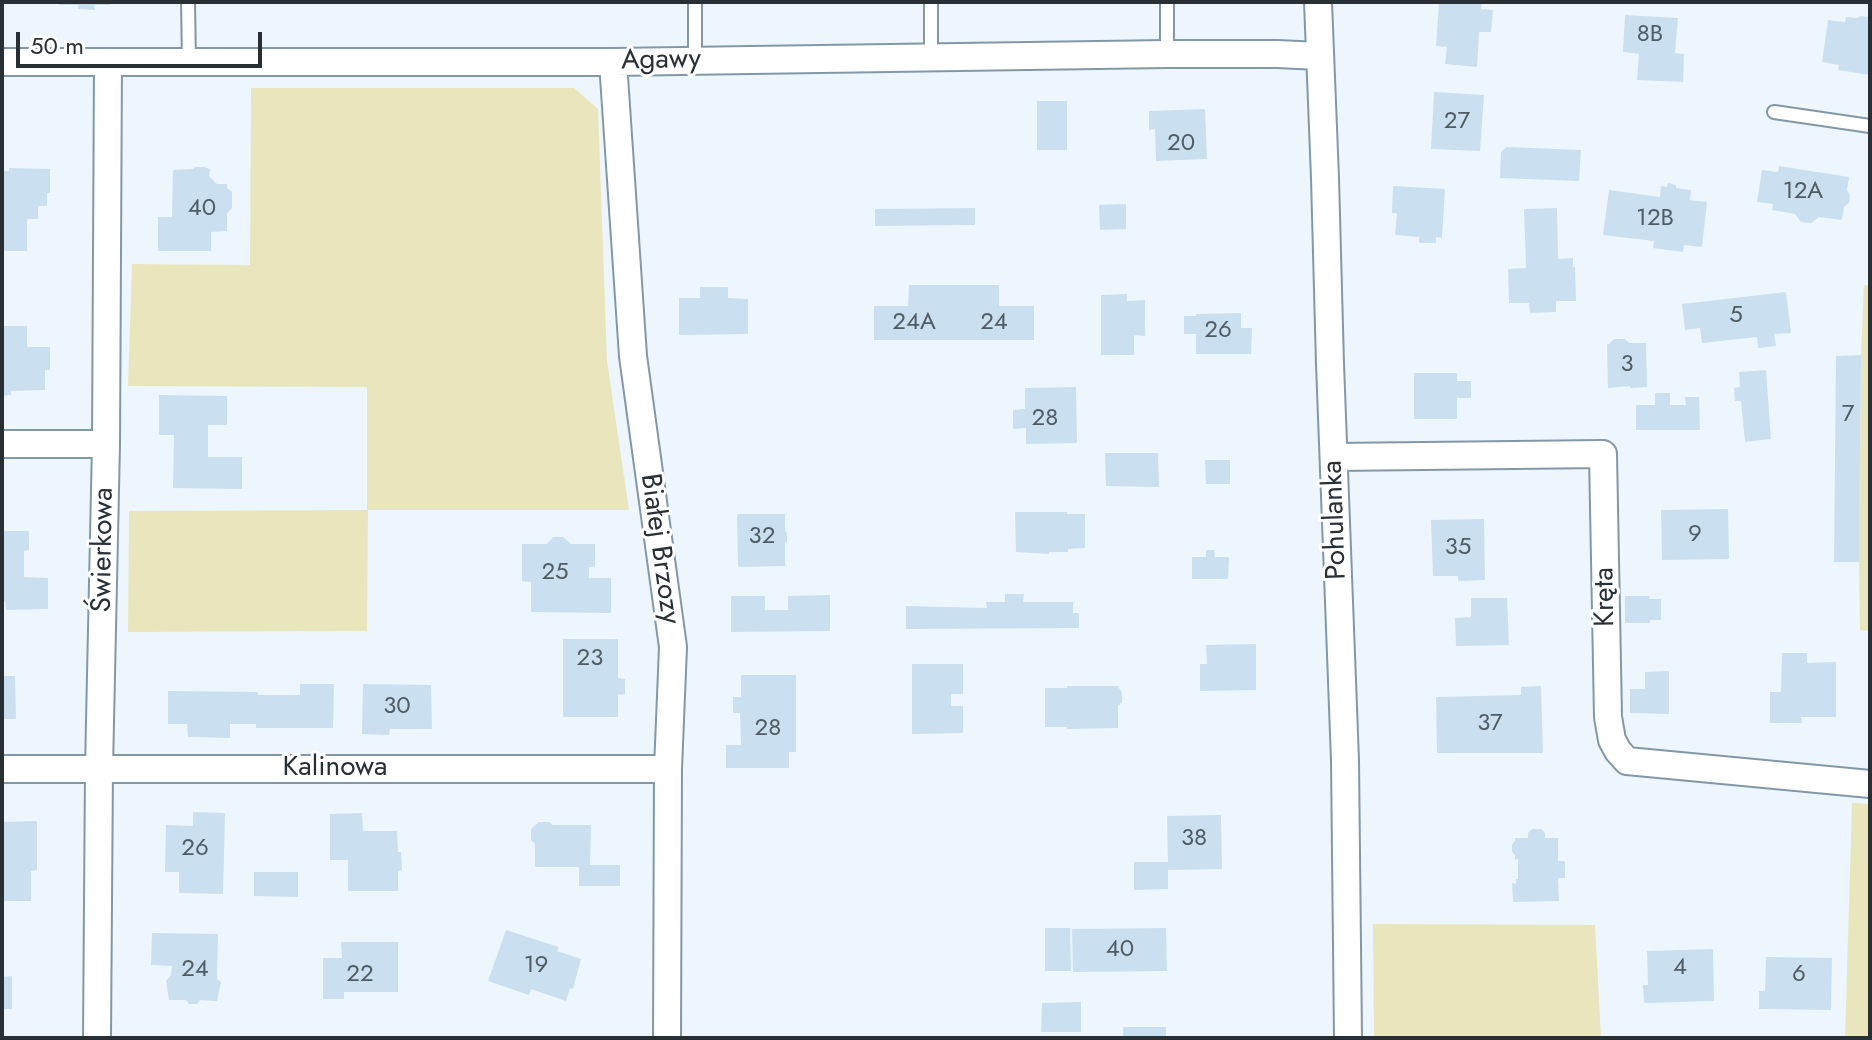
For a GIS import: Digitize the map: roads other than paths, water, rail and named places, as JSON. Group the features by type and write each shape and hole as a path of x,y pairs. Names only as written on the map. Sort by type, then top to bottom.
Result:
{"street":[{"name":"Pohulanka","path":"1318,2 1345,760 1348,1038"},
{"name":"Agawy","path":"2,62 613,62 1167,54 1320,56"},
{"name":"Świerkowa","path":"97,1038 108,62"},
{"name":"Białej Brzozy","path":"613,62 633,356 673,647 668,769 667,1038"},
{"path":"2,444 106,444"},
{"name":"Kręta","path":"1334,457 1603,454 1608,717 1612,740 1618,751 1627,761 1870,784"},
{"name":"Kalinowa","path":"2,769 668,769"}],"lane":[{"path":"188,2 189,62"},
{"path":"695,2 695,61"},
{"path":"931,2 931,57"},
{"path":"1167,2 1167,54"},
{"path":"1774,112 1870,126"}]}
